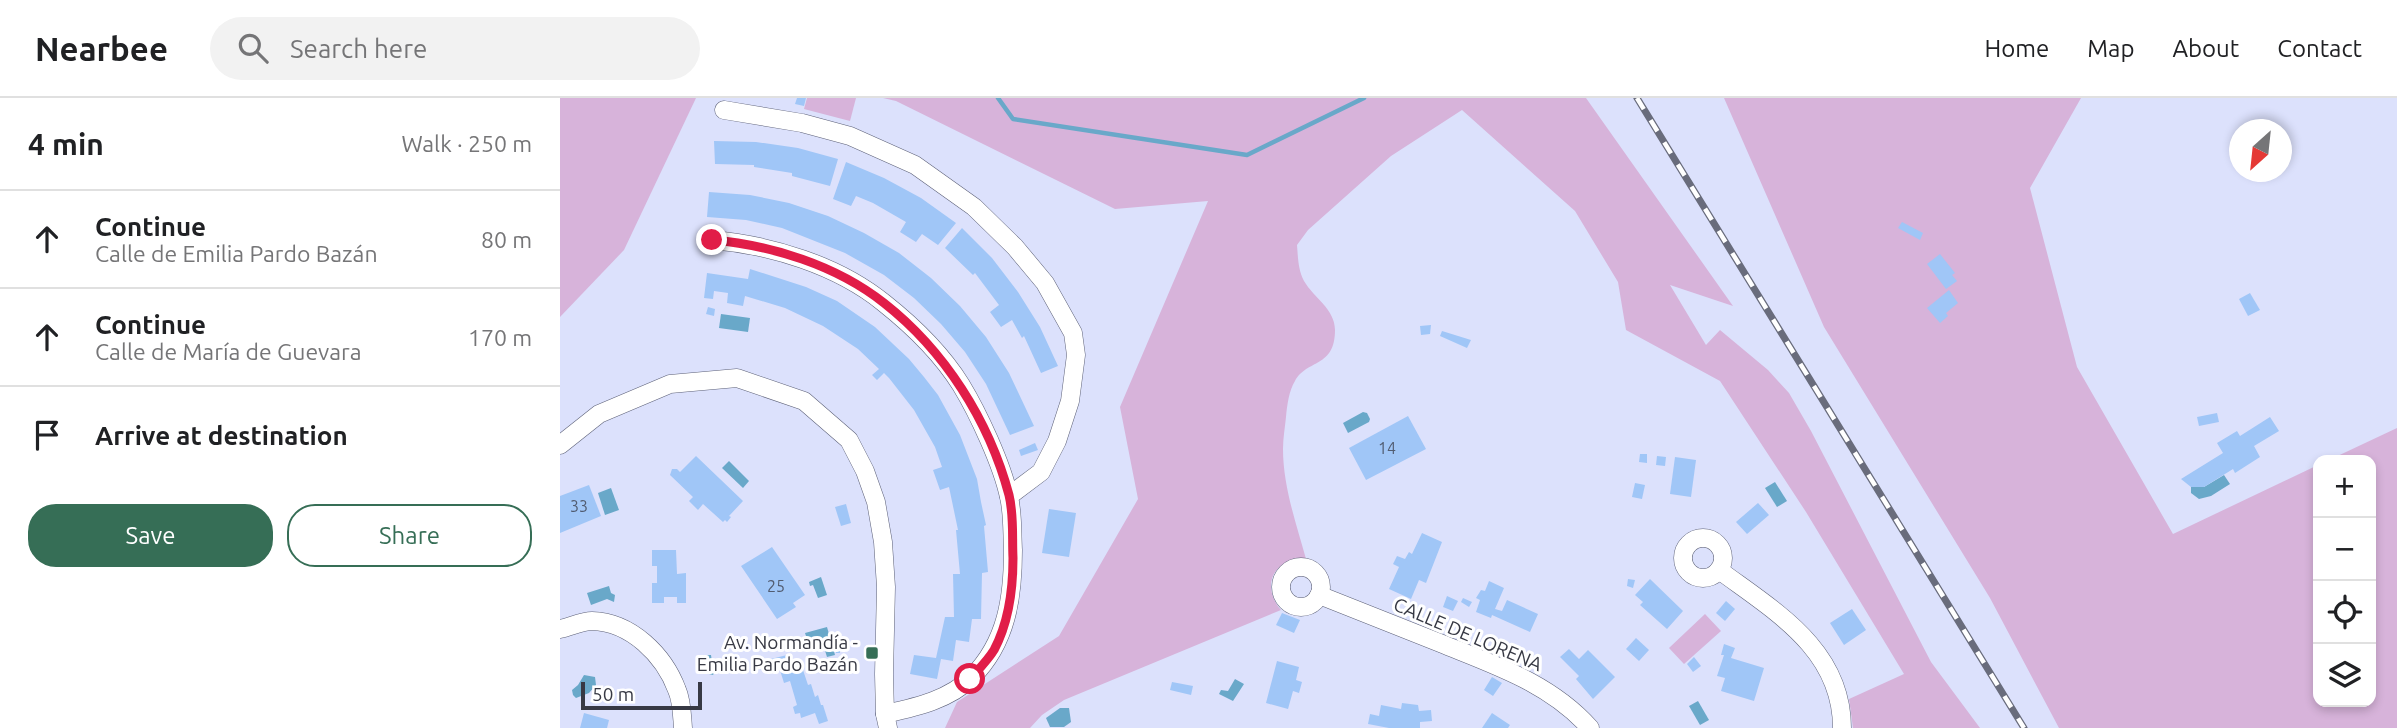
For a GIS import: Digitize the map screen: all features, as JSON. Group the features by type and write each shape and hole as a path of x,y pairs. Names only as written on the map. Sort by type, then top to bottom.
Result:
{"street":[{"path":"724,110 802,123 850,136 915,165 974,207 1015,247 1045,284 1073,333 1076,355 1070,401 1057,441 1041,472 1009,496"},
{"path":"560,445 599,414 670,384 737,378 804,401 849,440 865,471 876,502 886,587 884,674 887,721 932,703 970,679 993,652 1008,616 1013,581 1009,496 991,445 960,384 926,340 883,302 838,275 787,254 739,242 712,240"},
{"path":"1719,570 1793,625 1818,652 1834,683 1842,715 1842,728"},
{"name":"CALLE DE LORENA","path":"1319,595 1515,673 1548,692 1590,728"},
{"path":"560,629 590,621 616,625 639,638 661,659 678,691 684,728"}],"shaded area":[{"path":"560,98 696,98 624,250 560,317"},
{"path":"807,98 856,98 850,121 804,109"},
{"path":"883,98 1586,98 1733,306 1670,285 1706,345 1720,330 1768,370 1789,393 1931,662 1980,728 1853,728 1849,699 1904,674 1806,512 1720,381 1626,330 1618,282 1575,211 1462,110 1391,156 1308,230 1297,245 1302,277 1332,316 1335,330 1334,342 1326,357 1300,374 1289,398 1283,441 1285,477 1306,559 1286,563 1278,568 1274,575 1272,591 1281,610 1064,700 1042,715 1030,728 945,728 957,702 1059,636 1138,499 1120,407 1208,201 1115,209 896,101"},
{"path":"1724,98 2081,98 2030,188 2077,367 2173,534 2313,467 2313,707 2376,707 2376,455 2340,455 2397,428 2397,728 2059,728 1990,598 1824,327"},
{"path":"1705,614 1721,631 1684,664 1669,648"}],"water":[{"path":"721,314 750,318 748,332 719,328"},
{"path":"1363,412 1367,413 1369,422 1348,433 1343,423"},
{"path":"729,461 749,481 743,488 722,468"},
{"path":"2224,475 2230,484 2211,496 2199,499 2191,493 2191,487 2204,487"},
{"path":"1775,482 1787,501 1777,507 1765,488"},
{"path":"611,488 619,510 605,515 598,493"},
{"path":"821,577 827,595 818,598 809,582"},
{"path":"609,586 611,593 615,595 614,602 607,599 591,605 587,593"},
{"path":"827,627 835,655 827,657 821,638 809,645 805,633"},
{"path":"704,655 711,655 716,670 713,675 705,673 705,666 700,659"},
{"path":"584,675 595,677 596,685 589,693 576,698 572,690"},
{"path":"1235,679 1244,684 1233,701 1219,694 1221,690 1228,691"},
{"path":"1698,701 1709,720 1700,725 1689,706"},
{"path":"1060,708 1069,708 1071,722 1064,727 1050,727 1046,718"}],"building":[{"path":"797,98 806,98 804,106 795,104"},
{"path":"714,141 756,142 798,148 838,159 830,186 792,176 792,173 754,165 715,164"},
{"path":"846,162 921,198 956,223 938,245 922,234 916,242 900,232 906,222 873,203 856,196 851,206 833,199"},
{"path":"709,192 750,195 789,203 828,216 899,253 931,278 960,306 986,337 1009,373 1034,426 1010,435 986,384 965,352 914,298 884,275 845,253 782,228 746,220 707,217"},
{"path":"1902,222 1923,233 1920,240 1898,228"},
{"path":"962,228 992,258 1018,292 1040,327 1058,366 1041,373 1024,336 1022,338 1012,320 1001,327 990,312 999,305 975,273 973,275 945,248"},
{"path":"1940,254 1955,273 1952,275 1957,281 1946,289 1927,264"},
{"path":"750,269 806,287 837,301 875,327 924,377 938,395 960,435 977,479 986,525 988,572 982,573 981,619 972,619 969,642 956,640 953,661 941,659 937,679 910,674 914,655 936,658 945,617 954,617 953,574 960,574 958,530 949,487 940,490 933,470 942,467 935,447 914,410 889,378 884,373 877,380 872,375 879,369 858,349 823,326 785,308 745,296 743,306 727,303 728,293 714,291 713,299 704,298 707,273 748,279"},
{"path":"1949,290 1958,303 1946,313 1948,316 1940,323 1927,308"},
{"path":"2250,293 2260,310 2248,316 2239,299"},
{"path":"708,307 715,309 714,316 706,314"},
{"path":"1431,325 1430,334 1421,335 1420,326"},
{"path":"1442,331 1471,340 1467,348 1440,336"},
{"path":"2217,413 2219,422 2199,426 2197,417"},
{"path":"1408,416 1426,449 1366,480 1349,448"},
{"path":"2270,417 2279,431 2254,446 2260,457 2235,473 2233,469 2204,487 2191,487 2181,479 2223,453 2217,443 2237,431 2240,436"},
{"path":"1035,443 1038,450 1021,456 1019,450"},
{"path":"1640,454 1647,454 1647,463 1639,462"},
{"path":"696,456 743,501 727,522 723,522 703,504 698,510 689,501 693,497 670,475 672,469 680,472"},
{"path":"1657,456 1666,457 1665,466 1656,465"},
{"path":"1675,457 1696,460 1691,497 1670,494"},
{"path":"1635,483 1645,485 1642,499 1632,497"},
{"path":"589,485 601,516 560,533 560,496"},
{"path":"1758,503 1769,515 1747,534 1736,522"},
{"path":"846,504 851,523 841,526 835,507"},
{"path":"1049,509 1076,513 1069,557 1042,553"},
{"path":"1422,533 1442,542 1426,583 1419,580 1411,599 1389,589 1399,567 1393,564 1397,556 1405,559 1409,552 1412,554"},
{"path":"772,547 805,595 793,603 796,607 777,619 741,566"},
{"path":"652,550 676,550 677,574 686,573 686,603 677,603 677,597 664,597 664,603 652,603 652,583 657,583 657,566 652,566"},
{"path":"1628,579 1635,580 1633,588 1627,586"},
{"path":"1650,579 1683,611 1667,629 1640,605 1643,602 1635,595"},
{"path":"1489,581 1504,588 1495,609 1502,611 1507,600 1538,614 1530,632 1492,615 1491,618 1476,612 1480,600 1476,598 1481,590 1485,591"},
{"path":"1447,596 1458,601 1453,611 1443,607"},
{"path":"1463,598 1472,602 1469,607 1461,602"},
{"path":"1726,601 1735,609 1725,621 1716,613"},
{"path":"1852,609 1866,630 1844,645 1830,623"},
{"path":"1282,613 1300,620 1294,633 1276,625"},
{"path":"841,633 840,653 836,653 834,634"},
{"path":"1636,638 1649,650 1639,661 1626,649"},
{"path":"1724,644 1735,648 1731,658 1764,668 1754,701 1721,691 1725,678 1717,676 1724,655 1721,655"},
{"path":"1569,649 1579,659 1588,650 1615,677 1593,699 1576,679 1579,676 1560,657"},
{"path":"787,655 790,664 800,661 808,685 811,684 815,697 818,695 828,721 819,724 815,713 801,718 800,713 795,714 793,707 797,705 790,681 784,683 779,667 774,669 771,659"},
{"path":"1694,657 1701,666 1693,672 1687,664"},
{"path":"1277,661 1299,667 1296,680 1302,682 1299,693 1293,691 1288,709 1266,703"},
{"path":"1492,677 1502,683 1493,696 1484,690"},
{"path":"1172,682 1193,686 1191,695 1170,690"},
{"path":"1402,703 1418,705 1419,711 1431,710 1432,721 1420,722 1420,728 1389,728 1368,724 1370,714 1379,716 1381,705 1401,709"},
{"path":"584,713 609,720 607,728 580,728"},
{"path":"1492,713 1510,725 1508,728 1482,728"}],"waterway":[{"path":"998,98 1013,119 1247,155 1364,98"}],"railway":[{"path":"1637,98 2024,728"}],"place":[{"name":"Av. Normandía - Emilia Pardo Bazán","path":"872,653"}],"route":[{"path":"712,240 739,242 787,254 838,275 883,302 926,340 960,384 991,445 1009,496 1012,524 1013,581 1008,616 993,652 970,679"}]}
